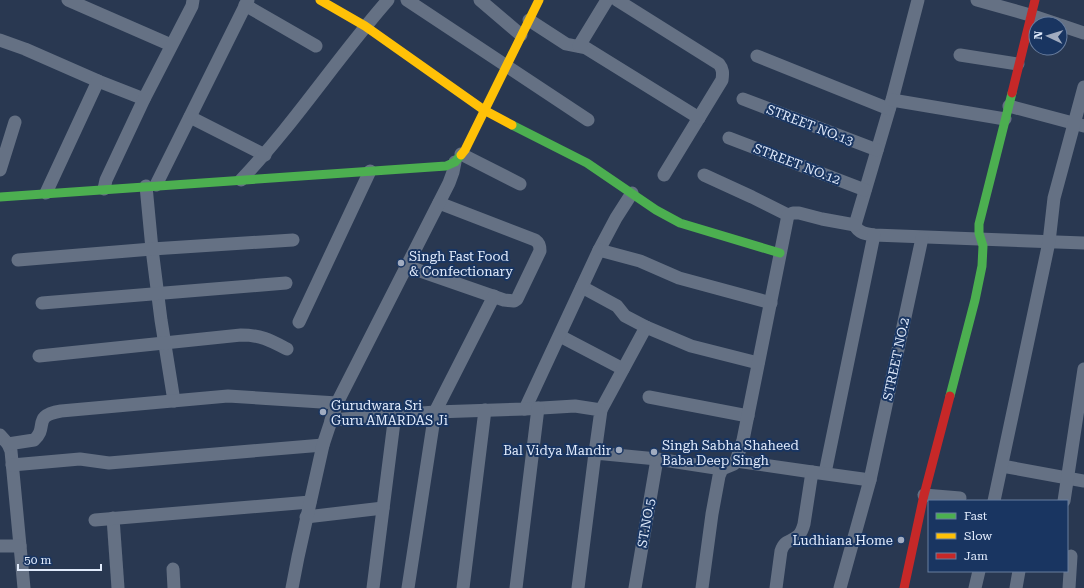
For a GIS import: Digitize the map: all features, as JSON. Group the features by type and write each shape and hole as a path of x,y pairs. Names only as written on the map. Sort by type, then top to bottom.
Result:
{"street":[{"path":"68,0 171,45"},
{"path":"104,189 106,180 144,98 192,6 193,0"},
{"path":"320,0 365,26 484,110 586,163 656,210 680,223 780,254"},
{"path":"242,180 296,117 365,26 388,0"},
{"path":"407,0 588,120"},
{"path":"480,0 521,35"},
{"path":"0,197 446,166 458,158 465,150 539,0"},
{"path":"579,46 607,0"},
{"path":"617,0 719,64 722,68 722,80 664,175"},
{"path":"855,225 891,105 918,0"},
{"path":"977,0 1033,16"},
{"path":"904,588 924,495 975,300 983,254 983,245 978,233 979,224 1030,15 1035,0"},
{"path":"174,401 160,320 152,249 151,186 190,117 247,3 316,46"},
{"path":"529,20 566,44 579,46 589,50 699,118"},
{"path":"1068,28 1084,33"},
{"path":"0,40 25,49 98,81 144,98"},
{"path":"960,54 1018,64"},
{"path":"757,56 891,105 1005,119"},
{"path":"46,193 98,81"},
{"path":"994,500 1049,242 1054,198 1079,125 1084,87"},
{"name":"STREET NO.13","path":"743,99 877,150"},
{"path":"1009,106 1079,125"},
{"path":"190,117 265,155"},
{"path":"0,170 15,122"},
{"name":"STREET NO.12","path":"730,138 865,190"},
{"path":"458,158 520,184"},
{"path":"292,588 306,517 323,446 337,402 449,183 458,158"},
{"path":"299,322 370,171"},
{"path":"704,175 788,215 799,213 855,225 860,232 874,235 1084,243"},
{"path":"525,409 599,250 616,218 632,193"},
{"path":"406,266 510,301 517,299 540,251 540,246 538,243 535,240 439,203"},
{"path":"595,453 658,459 722,469 734,464 743,440 788,215"},
{"path":"776,588 780,551 786,542 801,532 804,524 818,472 874,235"},
{"name":"STREET NO.2","path":"840,588 870,480 922,238"},
{"path":"18,260 152,249 293,240"},
{"path":"599,250 640,261 679,278 771,303"},
{"path":"42,303 286,284"},
{"path":"582,287 617,306 625,316 646,327 691,346 758,363"},
{"path":"408,588 435,412 494,296"},
{"path":"578,588 601,410 646,327"},
{"path":"39,356 165,342 249,335 267,338 287,349"},
{"path":"560,336 623,369"},
{"path":"1064,500 1084,369"},
{"path":"24,588 20,546 4,440 34,440 40,432 41,422 44,416 50,413 228,396 337,402"},
{"path":"649,397 748,416"},
{"path":"331,420 395,414 575,406 601,410"},
{"path":"516,588 538,408"},
{"path":"463,588 485,410"},
{"path":"373,588 395,414"},
{"path":"8,461 80,459 109,464 323,446"},
{"name":"ST.NO.5","path":"635,588 658,459"},
{"path":"736,461 870,480"},
{"path":"1002,466 1084,481"},
{"path":"702,588 712,514 719,476 722,469"},
{"path":"924,495 960,498"},
{"path":"95,520 310,502"},
{"path":"306,517 383,508"},
{"path":"113,518 118,588"},
{"path":"0,546 20,546"},
{"path":"1069,588 1071,556"},
{"path":"173,569 174,588"},
{"path":"975,588 979,572"},
{"path":"1016,588 1019,572"}],"traffic: fast":[{"path":"950,396 975,300 982,266 983,246 979,233 979,224 1012,93"},
{"path":"512,125 587,163 656,210 680,223 780,253"},
{"path":"0,197 446,166 455,162 461,155"}],"traffic: slow":[{"path":"320,0 365,26 484,110 512,125"},
{"path":"461,155 465,150 539,0"}],"traffic: jam":[{"path":"1012,93 1035,0"},
{"path":"904,588 924,495 950,396"}],"place":[{"name":"Singh Fast Food & Confectionary","path":"401,263"},
{"name":"Gurudwara Sri Guru AMARDAS Ji","path":"323,412"},
{"name":"Bal Vidya Mandir","path":"619,450"},
{"name":"Singh Sabha Shaheed Baba Deep Singh","path":"654,452"},
{"name":"Ludhiana Home","path":"901,540"}]}
